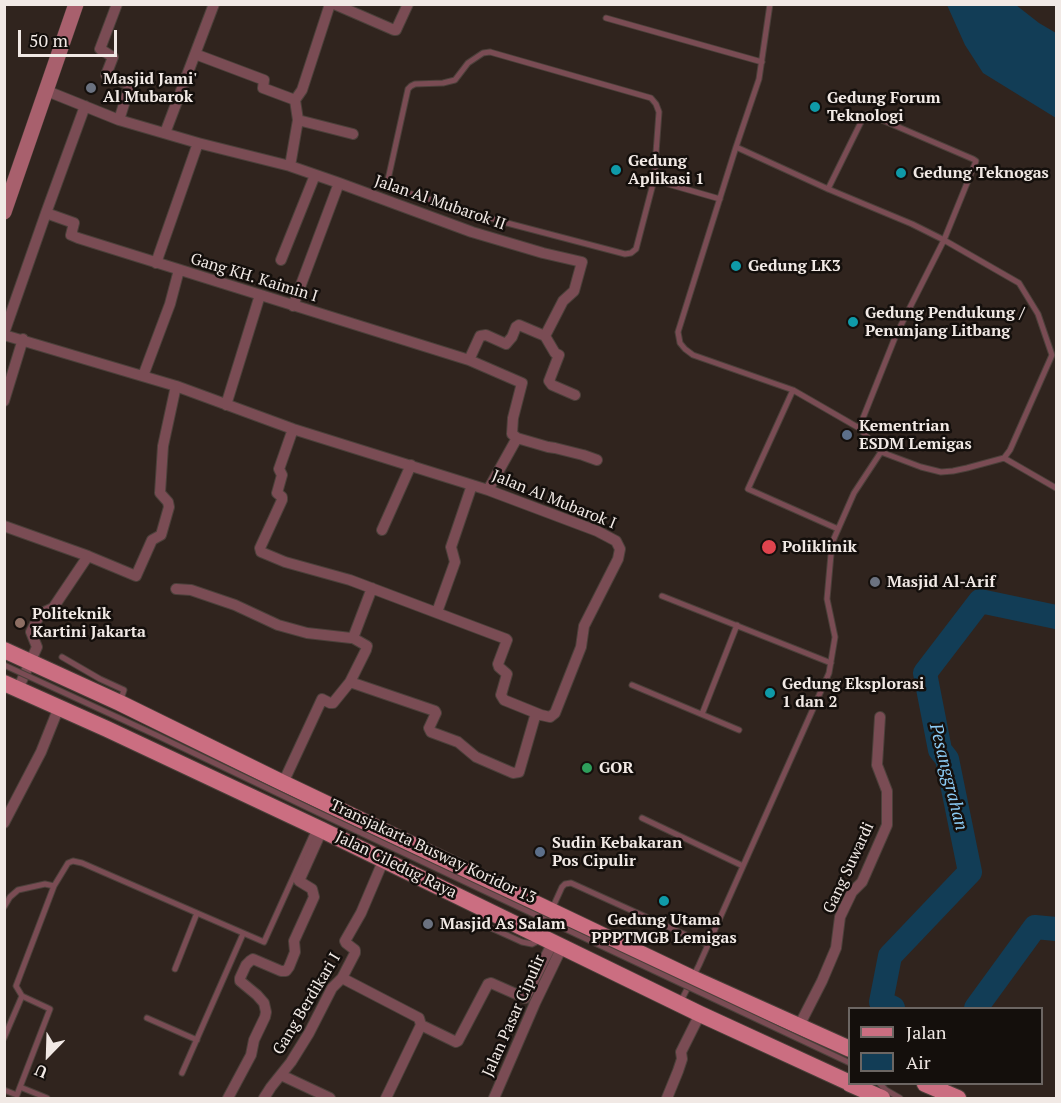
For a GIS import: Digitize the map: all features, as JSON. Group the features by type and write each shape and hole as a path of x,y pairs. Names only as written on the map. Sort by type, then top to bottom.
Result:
{"main road":[{"name":"Jalan Ciledug Raya","path":"4,650 120,703 692,978 848,1049"},
{"name":"Jalan Ciledug Raya","path":"11,686 319,828 484,909 503,926 553,942 700,1014 848,1082"},
{"path":"107,729 120,703"},
{"path":"273,807 283,783"},
{"path":"503,926 518,894"},
{"name":"Jalan Ciledug Raya","path":"854,1085 882,1098"},
{"path":"929,1085 958,1098"}],"street":[{"path":"4,212 76,4"},
{"path":"117,4 100,49 113,57 106,75 130,85 119,120"},
{"path":"165,132 214,4"},
{"path":"290,166 298,120 296,100 302,90 332,4 396,30 408,4"},
{"path":"195,54 264,80 263,87 296,100"},
{"name":"Jalan Al Mubarok II","path":"47,91 119,120 290,166 472,232 582,262 574,291 563,301 545,336"},
{"path":"4,334 85,106"},
{"path":"298,120 353,134"},
{"path":"156,263 198,142"},
{"path":"281,260 315,175"},
{"path":"293,306 339,183"},
{"name":"Gang KH. Kaimin I","path":"46,213 74,223 71,235 78,238 415,342 469,360 522,383 513,418 512,434 517,438"},
{"path":"142,376 170,304 180,270"},
{"path":"226,405 260,295"},
{"path":"469,360 480,336 486,335 506,344 519,325 545,336 559,355 549,381 552,385 575,395"},
{"name":"Jalan Al Mubarok I","path":"4,334 176,386 293,429 488,490 597,531 616,541 621,549 618,559 584,626 581,647 555,713 550,717 536,713"},
{"path":"4,401 23,339"},
{"path":"4,526 136,576 152,540 161,535 169,507 168,502 160,493 163,446 176,386"},
{"path":"293,429 279,469 282,475 277,493 282,500 260,548 261,552 285,562 350,580 507,640 498,664 507,674 501,695 504,699 536,713 519,772 513,773 471,754 458,742 431,732 429,728 435,711 350,682"},
{"path":"488,490 517,438 583,454 597,460"},
{"path":"382,530 411,465"},
{"path":"437,612 455,562 451,547 472,485"},
{"path":"11,686 30,662 37,647 31,632 40,614 52,608 88,556"},
{"path":"353,638 372,588"},
{"path":"176,589 191,590 235,605 279,625 307,633 353,638 367,646 350,682 333,703 322,699 283,783"},
{"path":"4,823 41,752 59,707"},
{"name":"Gang Suwardi","path":"799,1026 836,948 840,917 852,892 862,882 887,825 887,791 878,765 880,717"},
{"path":"228,1098 250,1055 266,1012 264,1004 240,981 240,978 246,964 253,959 281,971 289,967 295,952 294,941 314,897 312,889 300,879 319,828"},
{"name":"Gang Berdikari I","path":"264,1098 291,1062 332,988 342,978 355,953 355,950 345,941 361,913 384,860"},
{"name":"Jalan Pasar Cipulir","path":"494,1098 553,942"},
{"path":"342,978 419,1018 421,1025 386,1098"},
{"path":"421,1025 456,1042 460,1040 488,984 491,983 530,1001"},
{"path":"667,1098 682,1059 681,1052 700,1014"},
{"path":"281,1075 330,1098"}],"lane":[{"path":"736,147 912,224 1019,283 1038,314 1052,352 1052,359 1010,450 1004,458 941,472 921,467 881,452 859,428 793,390 693,356 680,343 678,332 736,147 759,79 770,4"},
{"path":"606,18 762,62"},
{"path":"490,52 651,99 659,112 654,180 636,249 632,254 507,223 390,187 387,181 408,89 415,84 455,80 468,63 483,53 490,52"},
{"path":"828,189 864,116 868,114 976,161 944,240 896,335 859,428"},
{"path":"654,180 720,198"},
{"path":"793,390 748,489 838,530"},
{"path":"680,1004 825,683 835,637 827,599 832,543 854,493 881,452"},
{"path":"1004,458 1056,488"},
{"path":"662,596 831,663"},
{"path":"702,714 737,626"},
{"path":"63,657 124,690 120,703"},
{"name":"Transjakarta Busway Koridor 13","path":"4,665 848,1063"},
{"path":"632,685 739,730"},
{"path":"642,818 743,866"},
{"path":"4,1090 17,1095 50,1009 22,996 16,986 54,886 68,863 73,861 82,863 264,942 319,828"},
{"path":"551,910 562,887 571,883 708,945"},
{"path":"4,907 18,890 45,884 54,886"},
{"path":"175,969 197,913"},
{"path":"182,1074 243,934"},
{"path":"4,1038 22,996"},
{"path":"147,1018 198,1040"},
{"path":"881,1085 900,1098"},
{"path":"922,1085 950,1098"},
{"path":"20,1088 47,1098"}],"water":[{"path":"947,5 1016,5 1056,33 1056,118 983,73 965,45"}],"waterway":[{"name":"Pesanggrahan","path":"891,1007 881,1002 890,956 970,872 947,759 940,750 925,673 980,601 1056,617"},
{"name":"Pesanggrahan","path":"977,1007 1035,927 1056,929"}],"place":[{"name":"Masjid Jami' Al Mubarok","path":"91,88"},
{"name":"Gedung Forum Teknologi","path":"815,107"},
{"name":"Gedung Aplikasi 1","path":"616,170"},
{"name":"Gedung Teknogas","path":"901,173"},
{"name":"Gedung LK3","path":"736,266"},
{"name":"Gedung Pendukung / Penunjang Litbang","path":"853,322"},
{"name":"Kementrian ESDM Lemigas","path":"847,435"},
{"name":"Poliklinik","path":"769,547"},
{"name":"Masjid Al-Arif","path":"875,582"},
{"name":"Politeknik Kartini Jakarta","path":"20,623"},
{"name":"Gedung Eksplorasi 1 dan 2","path":"770,693"},
{"name":"GOR","path":"587,768"},
{"name":"Sudin Kebakaran Pos Cipulir","path":"540,852"},
{"name":"Gedung Utama PPPTMGB Lemigas","path":"664,901"},
{"name":"Masjid As Salam","path":"428,924"}]}
